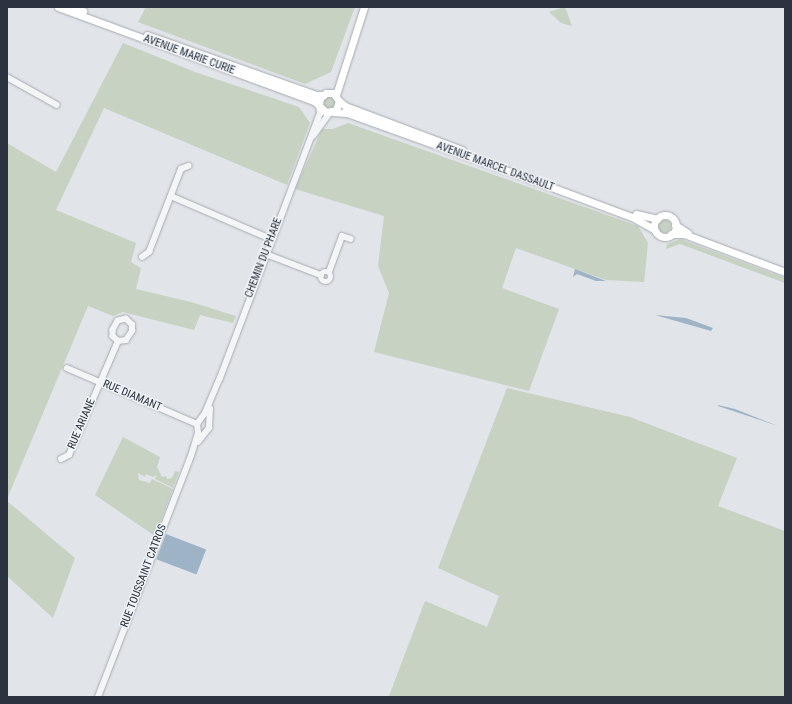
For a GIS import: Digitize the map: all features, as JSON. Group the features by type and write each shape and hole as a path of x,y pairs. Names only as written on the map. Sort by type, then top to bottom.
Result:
{"main road":[{"name":"AVENUE MARIE CURIE","path":"58,7 314,101 323,111 332,112"},
{"name":"AVENUE MARIE CURIE","path":"72,7 316,95 325,94 337,98"},
{"path":"319,105 325,94 360,7"},
{"path":"332,112 364,7"},
{"name":"AVENUE MARCEL DASSAULT","path":"337,98 350,108 466,152 657,219"},
{"name":"AVENUE MARCEL DASSAULT","path":"332,112 347,113 519,174 632,217 654,229"},
{"path":"785,268 686,232 675,225 667,216 657,219 654,229 663,236 671,234 684,234 785,272"},
{"path":"671,234 675,225"}],"street":[{"path":"7,77 57,105"},
{"name":"CHEMIN DU PHARE","path":"205,432 209,428 208,414 220,378 320,114 319,105"},
{"name":"CHEMIN DU PHARE","path":"310,139 332,112"},
{"path":"142,257 149,252 181,170 188,166"},
{"path":"171,196 272,239"},
{"path":"321,275 322,280 329,281 332,277 329,272 342,236 351,239"},
{"path":"266,254 321,275 329,272"},
{"name":"RUE ARIANE","path":"61,459 69,455 118,341"},
{"name":"RUE DIAMANT","path":"67,368 199,424"},
{"name":"CHEMIN DU PHARE","path":"199,424 220,378"},
{"path":"205,432 199,424 208,422"},
{"name":"RUE TOUSSAINT CATROS","path":"98,697 191,456 199,424"},
{"name":"RUE TOUSSAINT CATROS","path":"191,456 205,432"}],"green space":[{"path":"146,7 355,7 331,72 305,84 138,22"},
{"path":"565,7 572,26 561,23 549,12"},
{"path":"123,43 195,72 299,107 310,123 287,185 104,108 56,210 136,243 131,262 141,268 136,289 191,302 236,316 233,323 200,315 194,330 123,312 113,316 88,306 7,499 7,143 56,172"},
{"path":"327,96 335,99 335,106 330,110 322,106 322,101"},
{"path":"348,123 638,226 648,243 644,282 606,280 516,248 502,288 559,309 529,391 374,352 389,293 378,266 384,216 295,189 322,129 333,129"},
{"path":"664,219 669,221 671,226 669,231 664,233 659,231 657,226 659,221"},
{"path":"680,239 785,278 785,283 680,244 666,249 667,244"},
{"path":"507,388 630,417 737,458 718,506 785,531 785,697 389,696 425,601 487,627 499,596 438,568"},
{"path":"123,437 160,457 157,467 162,477 166,476 167,479 172,478 175,471 179,472 173,488 155,479 157,475 153,477 146,474 145,477 138,473 139,480 150,483 152,479 173,489 155,536 95,495"},
{"path":"7,501 75,558 53,618 7,576"}],"water":[{"path":"575,269 606,281 596,281 577,274 573,277"},
{"path":"655,315 686,318 713,328 711,331"},
{"path":"718,406 735,409 778,426"},
{"path":"166,534 206,549 196,575 156,559"}]}
